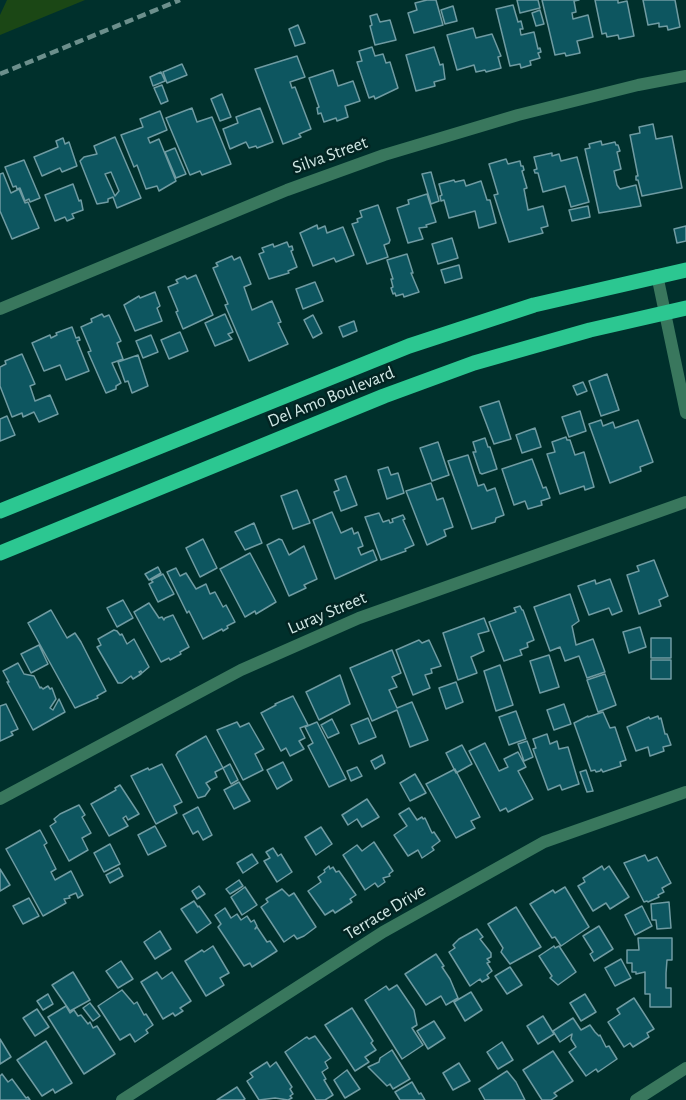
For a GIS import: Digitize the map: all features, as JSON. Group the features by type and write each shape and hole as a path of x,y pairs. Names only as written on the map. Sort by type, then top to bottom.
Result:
{"main road":[{"name":"Del Amo Boulevard","path":"0,511 305,386 409,346 534,305 686,270"},
{"name":"Del Amo Boulevard","path":"0,553 384,396 474,363 590,330 686,308"}],"street":[{"name":"Silva Street","path":"0,309 287,190 384,155 518,115 638,85 686,76"},
{"path":"657,275 686,413"},
{"name":"Luray Street","path":"0,799 242,670 359,618 686,502"},
{"name":"Terrace Drive","path":"122,1100 383,932 544,842 686,792"},
{"path":"636,1100 686,1068"}],"green space":[{"path":"7,0 85,0 0,35 0,15"}],"building":[{"path":"436,0 443,25 414,33 408,13 417,10 415,3"},
{"path":"517,0 538,0 540,8 520,13"},
{"path":"542,0 579,0 574,1 576,12 572,13 573,19 588,15 593,37 577,41 580,53 566,56 565,53 555,55"},
{"path":"595,0 618,0 618,3 627,1 634,36 619,39 618,35 607,37 606,33 602,34"},
{"path":"643,0 675,0 680,27 668,30 667,26 659,27 659,23 648,25"},
{"path":"513,5 518,22 521,21 523,29 520,29 521,35 534,32 538,49 540,48 541,52 538,53 540,58 530,61 531,65 521,68 520,64 510,66 496,9"},
{"path":"453,6 457,21 445,24 441,10"},
{"path":"540,10 544,24 536,26 532,13"},
{"path":"377,14 380,22 390,20 396,40 375,45 370,16"},
{"path":"298,25 305,43 295,46 289,29"},
{"path":"473,28 476,38 492,34 501,56 498,57 501,68 476,72 474,65 457,70 447,35"},
{"path":"372,47 375,56 383,54 386,63 390,62 398,88 375,99 374,96 369,98 357,62 362,61 359,51"},
{"path":"434,47 440,65 443,64 445,79 434,82 435,86 416,91 406,55"},
{"path":"297,56 305,77 290,82 292,88 295,87 311,129 299,134 301,137 283,144 255,69"},
{"path":"182,64 187,75 167,83 163,72"},
{"path":"333,70 338,86 353,81 360,101 345,106 348,117 324,122 321,113 318,114 317,108 319,107 309,78"},
{"path":"161,72 165,81 153,86 150,77"},
{"path":"162,85 168,101 161,104 154,88"},
{"path":"222,94 231,117 220,121 211,99"},
{"path":"192,108 197,122 212,117 231,164 202,175 200,171 190,175 166,118"},
{"path":"260,108 273,142 257,148 256,146 249,148 246,142 230,149 223,129 238,123 236,117"},
{"path":"160,111 167,130 148,138 150,143 159,139 176,181 159,191 157,186 146,189 137,165 134,167 121,135 143,127 140,119"},
{"path":"653,124 656,139 672,136 682,188 642,196 638,180 636,180 638,176 630,135 640,133 639,127"},
{"path":"115,137 141,198 117,208 113,197 108,199 108,202 97,204 80,161 84,157 97,154 94,146","holes":["111,172 119,191 115,196 105,174"]},
{"path":"63,138 65,144 69,142 77,166 62,172 60,168 42,176 34,157 58,147 56,141"},
{"path":"601,141 602,145 615,142 618,145 620,151 617,152 621,169 614,171 617,185 620,189 636,185 641,206 599,213 585,149 590,148 589,144"},
{"path":"175,148 186,174 176,178 165,152"},
{"path":"552,153 552,156 559,154 561,161 577,157 589,202 571,207 565,186 543,192 538,173 534,170 537,169 534,157"},
{"path":"506,159 508,164 520,161 527,188 524,189 528,210 543,206 548,226 541,228 543,233 509,242 494,195 498,194 489,164"},
{"path":"24,160 40,198 30,202 29,199 25,201 20,188 13,187 5,167"},
{"path":"431,172 439,201 431,204 422,174"},
{"path":"3,173 11,193 19,189 25,203 28,202 39,228 12,239 0,211 0,174"},
{"path":"454,180 455,182 464,180 466,186 481,181 487,200 490,200 496,223 479,228 475,211 449,218 444,200 441,201 439,184"},
{"path":"73,184 83,210 72,214 74,218 67,221 65,217 55,221 45,195"},
{"path":"427,194 436,222 419,228 423,239 408,243 397,208 409,204 408,200"},
{"path":"378,205 390,240 384,245 388,257 367,264 352,224 358,222 357,219 362,217 360,211"},
{"path":"588,206 590,217 572,221 569,210"},
{"path":"317,225 318,229 325,226 327,233 343,227 354,255 336,262 334,258 313,266 300,233"},
{"path":"686,226 686,241 677,243 674,229"},
{"path":"452,238 458,258 438,264 432,244"},
{"path":"287,242 289,247 292,246 291,251 297,267 288,271 289,273 269,279 259,254 264,252 262,248 273,244 274,247"},
{"path":"407,254 413,273 411,273 419,292 404,297 403,294 396,296 391,288 393,287 391,279 393,279 387,260"},
{"path":"232,256 234,260 240,257 251,284 244,287 252,310 272,301 281,322 278,323 288,344 249,361 225,305 228,304 213,268 218,266 216,263"},
{"path":"459,265 462,278 445,283 441,270"},
{"path":"196,275 213,315 183,329 168,287 178,283 176,280 185,276 187,279"},
{"path":"315,282 323,301 303,309 296,289"},
{"path":"155,292 160,306 157,308 162,321 135,331 124,305 139,296 140,298"},
{"path":"102,314 104,317 109,315 121,341 117,343 123,359 112,363 121,383 116,386 116,389 106,393 88,352 91,351 81,327"},
{"path":"225,314 233,332 228,334 232,339 215,346 205,323"},
{"path":"313,315 322,333 313,338 304,320"},
{"path":"354,321 357,331 343,337 339,327"},
{"path":"72,327 76,338 79,337 80,340 77,341 89,371 66,380 60,365 44,371 32,343 50,335 51,338 57,335 56,333"},
{"path":"180,332 188,351 169,359 161,340"},
{"path":"151,335 158,352 143,358 136,341"},
{"path":"22,354 35,384 30,386 35,401 50,395 58,414 39,422 34,412 23,417 22,413 12,417 0,386 0,367 6,364 5,361"},
{"path":"138,355 148,386 132,393 128,381 125,382 118,362"},
{"path":"607,374 619,410 601,416 589,381"},
{"path":"583,382 587,391 577,395 573,386"},
{"path":"499,401 511,439 494,444 480,407"},
{"path":"580,411 586,431 569,437 562,417"},
{"path":"7,416 15,435 0,441 0,419"},
{"path":"601,420 603,426 613,422 615,428 638,420 653,462 640,467 641,471 610,483 589,424"},
{"path":"535,428 541,447 522,453 516,435"},
{"path":"566,437 570,440 575,455 584,452 594,487 585,490 584,486 560,494 547,454 555,452 552,442"},
{"path":"485,438 497,469 482,474 473,452 476,452 473,442"},
{"path":"438,442 449,475 432,481 420,448"},
{"path":"468,455 478,486 484,484 487,491 495,488 504,515 496,518 495,522 472,529 448,461"},
{"path":"532,459 543,488 546,487 550,498 541,501 542,505 528,509 525,501 514,505 502,469"},
{"path":"388,467 391,475 398,473 404,493 387,499 378,470"},
{"path":"346,476 357,505 341,511 334,492 339,490 335,480"},
{"path":"431,483 437,500 443,498 453,527 444,530 446,536 427,545 406,491"},
{"path":"297,490 310,523 293,529 281,496"},
{"path":"332,512 341,533 352,528 354,534 358,532 363,546 358,548 361,555 373,550 377,560 335,579 313,520"},
{"path":"379,513 383,522 389,520 390,523 393,522 392,519 403,515 414,545 405,549 406,551 381,560 365,517"},
{"path":"254,523 262,543 245,550 235,532"},
{"path":"203,539 217,568 200,577 186,548"},
{"path":"279,539 282,540 289,555 304,546 317,579 304,585 306,588 289,596 267,545"},
{"path":"250,553 276,602 256,614 255,611 245,617 220,569"},
{"path":"654,560 668,596 659,600 661,606 639,614 627,575 639,571 637,566"},
{"path":"158,567 161,573 149,580 145,574"},
{"path":"176,568 180,576 186,573 196,589 206,584 210,594 215,592 223,607 226,605 235,622 223,631 222,629 203,639 167,572"},
{"path":"163,574 174,594 158,602 149,584 153,582 151,580"},
{"path":"610,579 622,611 612,615 609,608 589,615 578,586 595,580 596,584"},
{"path":"570,594 579,621 572,626 576,645 593,639 605,672 587,678 579,656 565,661 560,647 550,651 534,607"},
{"path":"123,600 133,618 117,627 107,608"},
{"path":"149,603 159,618 162,617 164,620 173,615 189,647 170,660 169,658 161,662 134,612"},
{"path":"520,606 534,640 527,643 528,647 520,650 522,655 504,661 489,622 516,612 514,608"},
{"path":"51,610 67,638 75,633 106,691 97,696 98,698 75,708 28,623"},
{"path":"484,618 489,631 478,634 484,651 471,657 477,673 458,680 443,633"},
{"path":"640,627 646,647 629,653 623,632"},
{"path":"114,630 122,634 127,644 134,639 149,667 142,673 139,672 141,674 133,679 131,676 122,683 118,683 97,647 101,645 98,639"},
{"path":"651,638 671,638 671,658 651,658"},
{"path":"419,640 422,643 429,640 441,666 431,669 432,673 425,675 430,688 413,695 396,650"},
{"path":"39,645 48,664 31,673 21,654"},
{"path":"392,650 401,673 392,677 397,687 389,690 397,708 412,702 428,740 410,747 397,710 372,721 350,668"},
{"path":"549,655 559,687 540,693 530,661"},
{"path":"651,660 671,660 671,679 651,679"},
{"path":"18,663 24,674 34,676 40,688 48,686 52,688 56,699 50,708 53,710 59,699 65,712 33,730 3,671"},
{"path":"500,665 513,705 496,711 484,671"},
{"path":"605,674 616,705 598,712 587,680"},
{"path":"340,675 350,704 319,720 306,692"},
{"path":"456,682 463,702 446,709 439,688"},
{"path":"293,696 308,725 300,728 305,738 299,741 304,749 290,756 286,748 281,751 261,713"},
{"path":"6,704 18,729 11,732 13,735 0,741 0,706"},
{"path":"564,704 571,724 554,730 547,710"},
{"path":"516,711 526,739 509,745 499,717"},
{"path":"603,712 610,728 615,727 626,760 620,762 621,766 596,772 591,771 574,723"},
{"path":"658,716 659,719 661,718 665,734 671,745 663,747 664,751 650,756 648,747 636,751 627,727 649,717 650,719"},
{"path":"368,718 376,737 359,744 351,725"},
{"path":"332,719 339,733 328,738 321,725"},
{"path":"237,722 240,727 249,723 264,749 255,754 263,770 243,780 217,730"},
{"path":"317,722 346,779 329,787 308,746 313,743 305,727"},
{"path":"547,734 550,744 557,741 559,749 568,747 579,784 562,790 560,785 548,790 533,749 536,748 533,739"},
{"path":"206,736 223,768 215,772 217,777 206,783 210,789 205,796 198,798 176,755"},
{"path":"527,741 533,757 524,761 518,744"},
{"path":"485,743 499,771 508,767 504,759 518,752 526,767 518,771 533,799 508,812 506,808 500,811 469,751"},
{"path":"462,745 472,764 456,773 446,753"},
{"path":"382,755 385,763 375,769 371,761"},
{"path":"283,762 292,780 277,789 267,770"},
{"path":"162,764 182,802 174,806 177,813 156,824 131,776"},
{"path":"230,764 238,780 231,784 223,768"},
{"path":"357,767 362,776 351,781 347,771"},
{"path":"455,769 480,817 471,821 475,828 456,838 426,784"},
{"path":"586,770 593,791 587,792 580,772"},
{"path":"415,774 426,793 410,801 400,783"},
{"path":"239,782 250,801 234,809 224,790"},
{"path":"120,785 139,814 128,820 126,816 123,818 128,826 109,836 91,804 116,790 115,788"},
{"path":"367,799 379,817 362,827 357,819 348,825 342,815"},
{"path":"79,805 85,815 82,817 91,833 82,838 88,850 69,861 50,826 56,822 54,819 60,814"},
{"path":"198,807 212,835 203,840 198,831 193,834 183,815"},
{"path":"409,808 417,820 425,818 432,833 434,832 440,841 432,847 434,850 422,858 418,850 408,856 394,835 407,826 399,814"},
{"path":"155,826 166,846 148,855 138,835"},
{"path":"321,827 332,844 316,855 305,837"},
{"path":"40,830 47,843 44,845 56,869 51,872 55,880 71,871 83,895 78,898 76,893 69,896 70,898 64,899 66,903 43,916 6,849"},
{"path":"374,842 393,871 389,874 390,876 383,878 385,882 378,887 375,883 365,890 343,855 357,845 362,851"},
{"path":"110,844 120,864 104,872 94,853"},
{"path":"273,848 278,856 281,854 292,872 277,882 264,861 270,858 266,852"},
{"path":"252,854 258,863 243,873 237,863"},
{"path":"645,855 648,861 657,857 671,883 662,888 664,892 658,895 659,897 648,902 644,902 624,863"},
{"path":"329,866 330,869 333,867 336,872 339,871 356,895 350,899 352,902 335,913 333,910 325,915 308,891 321,882 318,877"},
{"path":"602,866 604,870 609,866 629,897 610,909 606,903 593,911 578,886 585,882 583,878"},
{"path":"119,868 123,876 110,883 106,875"},
{"path":"0,869 10,885 0,891"},
{"path":"239,880 243,886 230,894 226,889"},
{"path":"199,886 205,894 197,899 192,891"},
{"path":"245,887 257,905 242,915 231,897"},
{"path":"565,887 589,927 561,946 555,937 552,938 530,904 553,890 555,893"},
{"path":"282,889 289,896 294,893 316,927 304,936 297,939 294,935 284,942 261,907 268,902 266,899"},
{"path":"29,898 39,916 23,924 13,906"},
{"path":"194,901 211,923 197,933 181,909"},
{"path":"669,902 671,928 657,929 656,920 652,920 651,904"},
{"path":"642,906 652,926 635,935 625,915"},
{"path":"516,907 541,947 510,964 501,952 503,948 488,924"},
{"path":"225,908 231,918 237,914 241,920 247,916 251,922 254,920 257,926 255,929 257,927 267,942 270,941 277,951 252,967 250,963 244,966 218,927 221,924 215,915"},
{"path":"599,926 613,949 594,961 590,954 593,952 583,936"},
{"path":"477,929 483,937 480,939 491,953 491,957 487,959 490,962 487,963 492,971 487,975 489,978 482,982 480,979 470,986 449,952 455,948 453,945 459,939"},
{"path":"160,931 171,949 155,959 144,942"},
{"path":"638,938 672,938 672,960 667,960 666,973 666,988 671,988 671,1007 650,1007 650,994 645,994 645,972 636,974 632,972 632,963 627,963 627,950 639,950"},
{"path":"213,946 229,973 220,978 224,985 206,996 185,961"},
{"path":"554,946 555,948 559,946 576,972 558,985 550,978 552,976 539,956"},
{"path":"436,954 458,998 446,1005 441,996 426,1005 405,974"},
{"path":"621,959 631,978 615,986 605,968"},
{"path":"121,961 133,979 118,988 106,971"},
{"path":"510,967 522,985 507,994 495,976"},
{"path":"73,972 90,1000 70,1011 52,985"},
{"path":"157,972 162,979 172,972 191,1001 180,1008 183,1011 175,1016 173,1013 163,1019 141,982"},
{"path":"397,985 414,1010 417,1025 412,1028 423,1045 402,1059 365,1000 386,986 389,990"},
{"path":"122,990 134,1004 137,1002 153,1025 146,1030 148,1033 135,1042 130,1034 120,1040 98,1006"},
{"path":"471,992 482,1010 465,1021 454,1002"},
{"path":"48,994 53,1004 43,1010 37,1001"},
{"path":"585,994 596,1012 581,1021 570,1003"},
{"path":"634,998 654,1029 647,1033 649,1037 633,1047 630,1043 624,1047 608,1022 620,1014 617,1009"},
{"path":"90,1003 100,1016 93,1021 83,1008"},
{"path":"66,1006 70,1013 74,1010 88,1024 90,1022 93,1028 97,1026 115,1054 84,1074 48,1017"},
{"path":"352,1008 373,1041 371,1043 376,1050 365,1057 369,1062 355,1071 325,1025"},
{"path":"37,1009 49,1027 35,1036 23,1018"},
{"path":"543,1016 554,1034 538,1044 527,1026"},
{"path":"573,1018 581,1030 590,1025 600,1035 606,1047 609,1046 617,1059 598,1072 596,1069 586,1076 569,1052 576,1047 571,1039 572,1034 560,1042 553,1031"},
{"path":"434,1021 445,1038 428,1049 417,1031"},
{"path":"315,1036 331,1058 325,1062 328,1068 322,1072 333,1095 325,1100 316,1100 285,1052 305,1038"},
{"path":"0,1039 11,1057 0,1064"},
{"path":"46,1041 72,1083 55,1093 53,1089 42,1096 17,1060"},
{"path":"502,1042 513,1060 498,1069 487,1052"},
{"path":"392,1050 410,1079 393,1089 368,1067 379,1062 380,1058"},
{"path":"553,1051 573,1081 554,1093 557,1096 551,1100 542,1100 523,1070"},
{"path":"267,1062 270,1067 276,1062 292,1087 290,1089 293,1094 290,1096 292,1098 259,1100 247,1081 253,1077 250,1073"},
{"path":"459,1063 470,1081 453,1090 443,1073"},
{"path":"347,1070 360,1089 345,1098 334,1080"},
{"path":"507,1071 516,1082 525,1100 485,1100 479,1089"},
{"path":"2,1074 8,1082 12,1079 30,1100 0,1100 0,1076"},
{"path":"412,1082 425,1100 400,1100 395,1092"},
{"path":"237,1087 245,1099 217,1100"}],"railway":[{"path":"0,74 180,0"}]}
